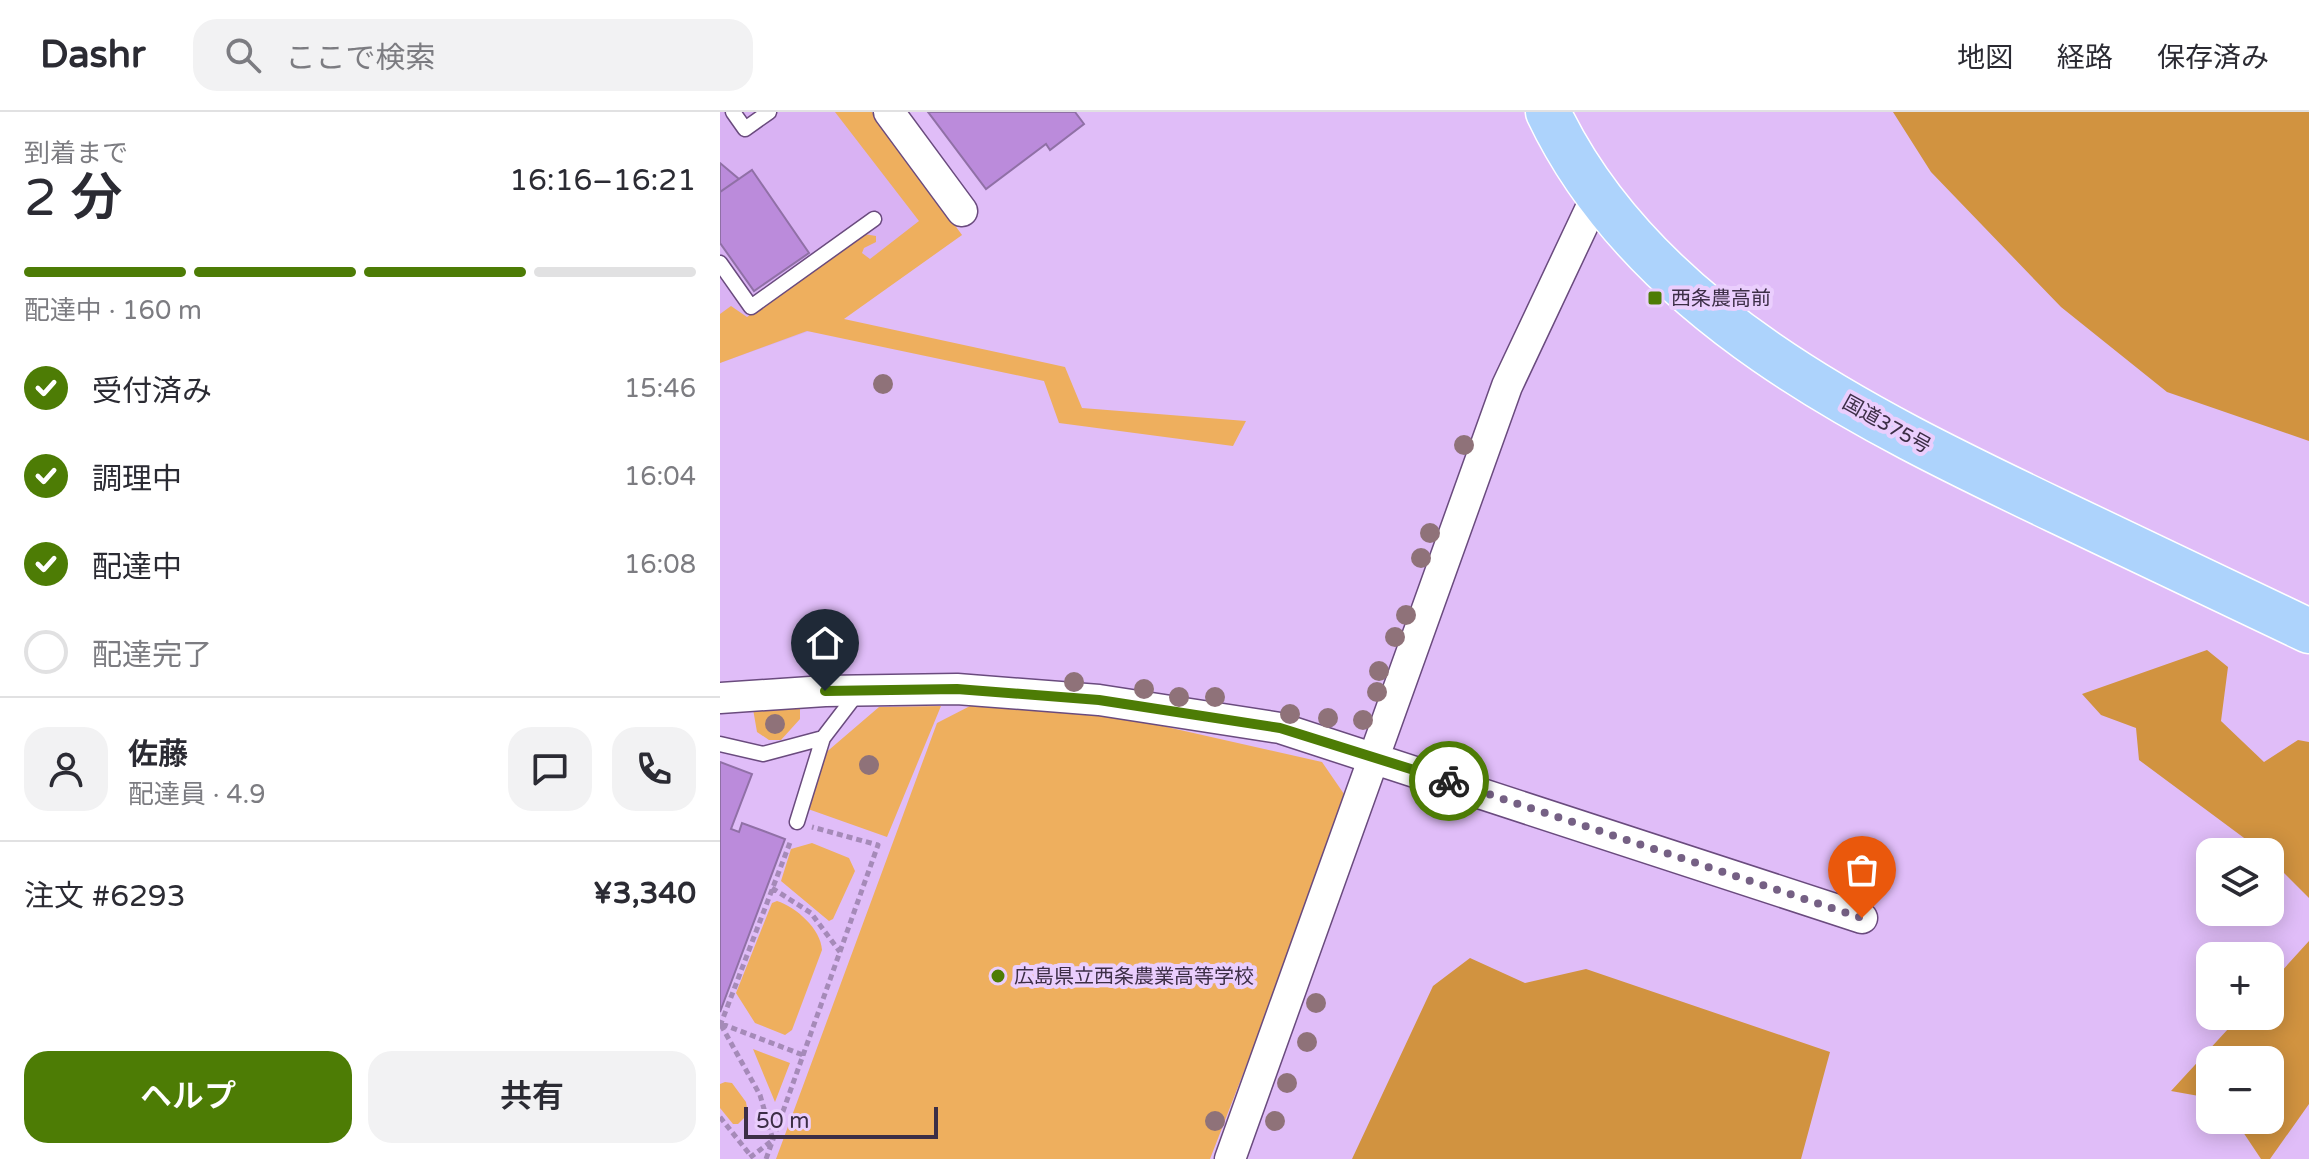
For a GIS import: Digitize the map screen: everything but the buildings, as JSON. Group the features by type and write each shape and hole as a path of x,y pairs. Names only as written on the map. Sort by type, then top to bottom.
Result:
{"highway":[{"name":"国道375号","path":"1548,112 1597,195 1651,260 1786,369 1966,468 2309,631"}],"street":[{"path":"889,112 962,211"},
{"path":"1230,1159 1507,386 1597,195"},
{"path":"720,698 957,689 1099,700 1280,728 1862,918"}],"lane":[{"path":"733,112 745,129 769,112"},
{"path":"720,263 751,307 874,219"},
{"path":"797,822 823,738 859,691"},
{"path":"720,744 763,754 823,738"}],"path":[{"path":"720,1025 797,822 878,845 766,1159"},
{"path":"772,888 811,913 840,952"},
{"path":"720,1025 803,1055"},
{"path":"720,1025 760,1095 773,1140"},
{"path":"720,1117 750,1158 773,1140"}],"shaded area":[{"path":"720,112 868,112 962,235 843,319 720,363"},
{"path":"835,112 872,112 962,235 844,319 1065,367 1082,408 1246,421 1233,446 1059,423 1044,381 807,331 720,363 720,314 731,306 747,317 864,234 876,236 876,242 864,248 862,253 870,259 919,221"},
{"path":"1893,112 2309,112 2309,441 2167,392 2061,307 1931,172"},
{"path":"2207,650 2228,667 2221,721 2264,762 2298,740 2309,742 2309,898 2284,873 2284,838 2244,838 2139,760 2136,728 2101,715 2082,694"},
{"name":"広島県立西条農業高等学校","path":"972,705 1127,718 1322,762 1344,794 1274,994 1210,1159 776,1159 937,723"},
{"path":"800,706 800,719 781,740 769,740 757,732 753,709"},
{"path":"941,706 887,837 808,809 823,755 879,707"},
{"path":"812,843 849,858 855,871 833,919 829,921 781,881 791,849"},
{"path":"777,901 806,920 817,934 822,950 792,1030 785,1035 755,1023 736,993 772,903"},
{"path":"2309,941 2309,1104 2270,1159 2261,1159 2244,1134 2284,1134 2284,1046 2212,1046 2227,1030 2284,1030 2284,969"},
{"path":"1470,958 1525,983 1586,969 1830,1052 1801,1159 1352,1159 1433,986"},
{"path":"753,1049 790,1063 775,1102"},
{"path":"2196,1064 2196,1095 2171,1091"},
{"path":"732,1083 746,1102 748,1114 738,1124 733,1124 720,1108 720,1084"}],"way so far":[{"path":"1449,781 1862,918"}],"place":[{"name":"西条農高前","path":"1655,298"},
{"name":"広島県立西条農業高等学校","path":"998,976"}],"route":[{"path":"825,691 957,689 1099,700 1280,728 1449,781"}]}
